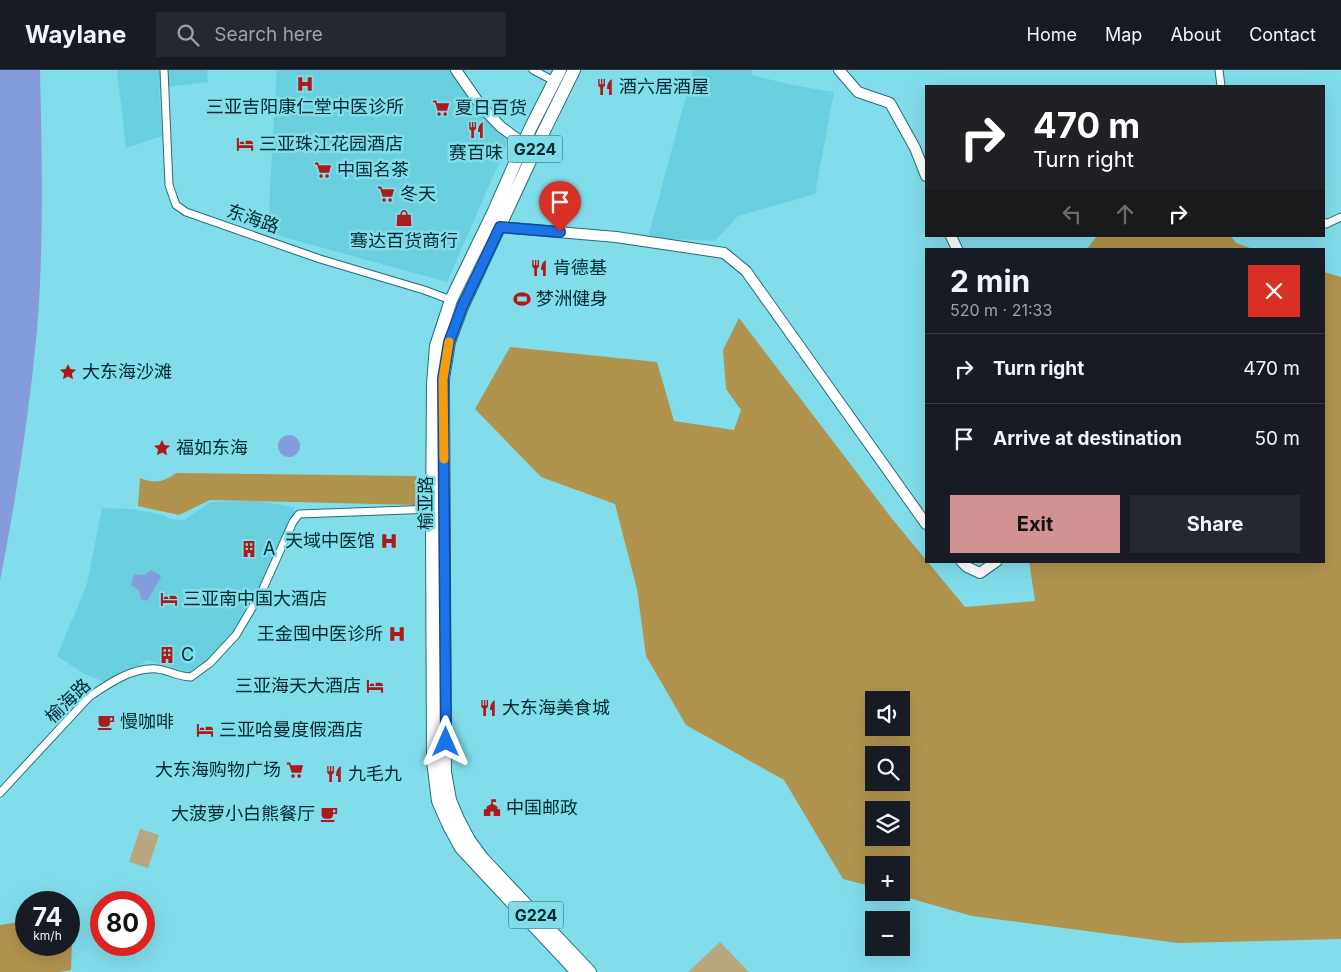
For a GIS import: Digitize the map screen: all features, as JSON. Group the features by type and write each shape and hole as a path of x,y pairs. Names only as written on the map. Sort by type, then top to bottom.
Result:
{"highway":[{"name":"榆亚路","path":"574,70 529,148 451,300 436,346 433,384 445,772 450,800 469,840 483,859 590,972"},
{"name":"榆亚路","path":"557,75 530,129 529,148 500,227 462,307 449,342 443,379 438,509 433,761 438,801 461,848 577,972"}],"street":[{"name":"东海路","path":"164,70 169,185 176,204 186,212 451,300"},
{"path":"456,70 481,106 501,127 529,148"},
{"path":"533,70 557,75"},
{"path":"839,70 858,92 890,102 925,174"},
{"path":"1219,70 1221,85"},
{"path":"1325,223 1341,217"},
{"path":"500,227 616,237 724,253 746,271 925,523"},
{"name":"榆海路","path":"0,792 89,698 98,691 134,672 157,669 191,677 210,663 236,635 253,610 293,522 299,514 438,509"},
{"path":"963,563 980,574 994,563"}],"shaded area":[{"path":"0,70 40,70 42,200 41,266 34,362 22,457 0,581"},
{"path":"117,70 207,70 208,82 159,88 162,136 126,148"},
{"path":"277,70 450,70 492,125 510,138 447,282 269,233"},
{"path":"693,70 752,70 752,75 792,85 834,92 815,194 738,216 715,241 648,238"},
{"path":"1096,237 1232,237 1236,243 1250,248 1088,248"},
{"path":"1325,272 1341,277 1341,939 1178,943 972,916 910,898 910,856 865,856 865,885 843,879 784,780 686,725 646,656 637,589 615,504 541,477 475,409 510,347 657,362 674,421 734,430 741,410 726,389 723,350 739,318 893,520 925,559 925,563 929,563 965,607 1035,601 1029,563 1325,563"},
{"path":"285,435 293,435 300,442 300,450 293,457 285,457 278,450 278,442"},
{"path":"176,473 417,476 416,505 210,500 179,515 138,506 140,478 159,481"},
{"name":"三亚南中国大酒店","path":"256,501 294,507 294,517 262,589 234,635 208,663 193,673 146,660 137,669 104,682 81,672 57,656 87,584 102,508 132,509 163,515 170,519 184,520 211,502"},
{"path":"345,534 366,534 366,543 345,543"},
{"path":"151,570 161,577 147,601 141,599 139,590 131,585 134,574 145,575"},
{"path":"140,829 159,835 148,868 129,862"},
{"path":"15,923 15,956 72,956 71,970 60,972 0,972 0,925"},
{"path":"720,942 749,972 688,972"}],"slow traffic":[{"path":"444,459 443,379 449,342"}],"place":[{"name":"三亚吉阳康仁堂中医诊所","path":"305,84"},
{"name":"酒六居酒屋","path":"605,87"},
{"name":"夏日百货","path":"441,108"},
{"name":"赛百味","path":"476,130"},
{"name":"三亚珠江花园酒店","path":"245,144"},
{"name":"中国名茶","path":"323,170"},
{"name":"冬天","path":"386,194"},
{"name":"骞达百货商行","path":"404,218"},
{"name":"肯德基","path":"539,268"},
{"name":"梦洲健身","path":"522,299"},
{"name":"大东海沙滩","path":"68,372"},
{"name":"福如东海","path":"162,448"},
{"name":"天域中医馆","path":"389,541"},
{"name":"A","path":"249,549"},
{"name":"三亚南中国大酒店","path":"169,599"},
{"name":"王金囤中医诊所","path":"397,634"},
{"name":"C","path":"167,655"},
{"name":"三亚海天大酒店","path":"375,686"},
{"name":"大东海美食城","path":"488,708"},
{"name":"慢咖啡","path":"106,722"},
{"name":"三亚哈曼度假酒店","path":"205,730"},
{"name":"大东海购物广场","path":"295,770"},
{"name":"九毛九","path":"334,774"},
{"name":"中国邮政","path":"492,808"},
{"name":"大菠萝小白熊餐厅","path":"329,814"}],"route":[{"path":"446,742 443,379 449,342 462,307 500,227 560,232"}]}
